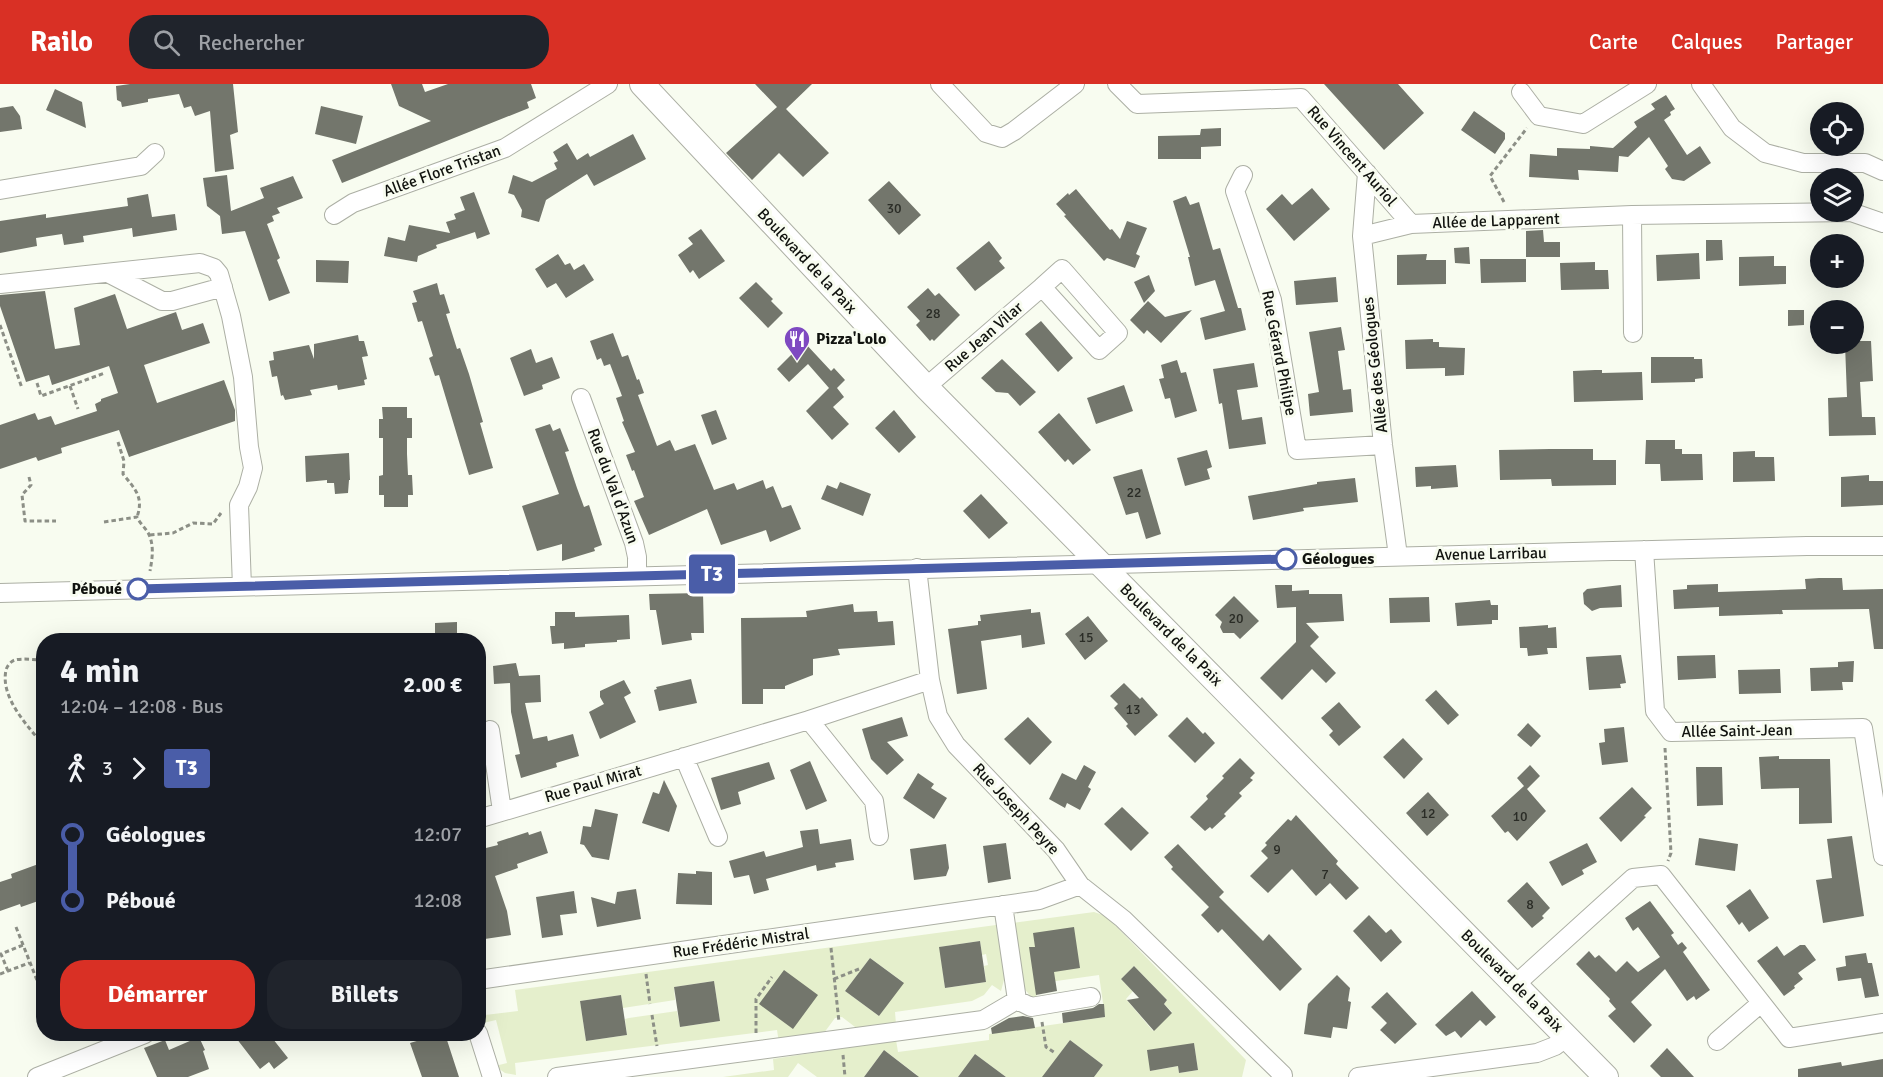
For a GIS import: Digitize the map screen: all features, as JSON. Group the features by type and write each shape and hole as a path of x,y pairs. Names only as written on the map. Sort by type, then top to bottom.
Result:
{"main road":[{"name":"Boulevard de la Paix","path":"642,84 926,387 1606,1077"}],"street":[{"name":"Allée Flore Tristan","path":"334,215 353,203 505,148 608,84"},
{"path":"940,84 986,133 1002,138 1075,84"},
{"name":"Rue Vincent Auriol","path":"1117,84 1137,104 1301,98 1411,224"},
{"path":"1521,92 1539,116 1583,124 1647,84"},
{"path":"1701,84 1732,128 1765,153 1803,163 1865,163 1883,171"},
{"path":"0,190 141,166 155,153"},
{"name":"Allée des Géologues","path":"1366,173 1362,236 1383,445 1398,556"},
{"name":"Rue Gérard Philipe","path":"1243,175 1235,191 1272,300 1297,450 1383,445"},
{"name":"Allée de Lapparent","path":"1362,236 1411,224 1632,215 1851,213 1883,224"},
{"path":"1632,215 1633,333"},
{"path":"0,284 200,262 214,268 219,274 243,377 253,468 248,487 239,505 242,586"},
{"path":"108,273 162,301 172,301 223,287"},
{"name":"Rue Jean Vilar","path":"926,387 1042,287"},
{"name":"Rue du Val d'Azun","path":"581,398 634,543 638,576"},
{"name":"Avenue Larribau","path":"0,593 917,568 1883,546"},
{"name":"Allée Saint-Jean","path":"1644,550 1655,711 1671,732 1863,728 1883,855"},
{"name":"Rue Joseph Peyre","path":"917,568 930,680 938,716 956,745 1056,850 1080,885 1123,919 1283,1076"},
{"name":"Rue Paul Mirat","path":"486,816 809,720 930,680"},
{"path":"809,720 874,801 879,836"},
{"path":"490,730 502,811"},
{"path":"684,757 718,837"},
{"path":"1516,984 1633,878 1661,875 1789,1038 1883,1023"},
{"name":"Rue Frédéric Mistral","path":"486,979 1039,900 1080,885"},
{"path":"1003,905 1017,1000"},
{"path":"1017,1000 1031,1006 1091,998"},
{"path":"557,1077 983,1020 1017,1000"},
{"path":"1717,1041 1761,1003"},
{"path":"1358,1077 1537,1053 1555,1046 1567,1037"},
{"path":"37,1077 127,1041"},
{"path":"481,1041 492,1077"}],"path":[{"path":"1514,221 1490,176 1521,134 1539,116"},
{"path":"0,326 21,388"},
{"path":"37,383 41,396 105,373"},
{"path":"70,386 78,409"},
{"path":"118,442 124,461 123,474 137,492 141,507 137,517 150,536 153,553 149,579"},
{"path":"29,477 31,485 22,495 25,522 56,521"},
{"path":"150,536 173,533 193,524 213,524 222,511"},
{"path":"104,522 137,517"},
{"path":"36,660 14,660 7,666 3,677 3,690 9,702 36,736"},
{"path":"1661,875 1671,854 1665,749 1671,732"},
{"path":"16,927 36,978"},
{"path":"829,930 845,1077"},
{"path":"8,971 1,954 23,945"},
{"path":"644,957 650,1004"},
{"path":"0,974 30,963"},
{"path":"834,979 859,969"},
{"path":"758,1050 755,1020 756,999 772,977"},
{"path":"1039,1005 1046,1047 1055,1053"},
{"path":"652,1015 659,1063"}],"green space":[{"path":"1094,912 1106,916 1246,1060 1242,1077 1094,1077 1103,1065 1070,1040 1045,1074 1049,1077 1006,1077 975,1054 958,1077 916,1077 917,1075 884,1050 864,1077 817,1077 798,1063 788,1077 723,1077 774,1070 773,1059 896,1040 898,1052 989,1040 989,1034 1105,1017 1099,975 1035,984 1037,999 1033,999 1022,986 1013,923","holes":["1134,966 1167,1000 1164,1004 1172,1012 1153,1031 1126,999 1133,991 1121,979","1194,1043 1198,1070 1179,1073 1178,1066 1150,1071"]},
{"path":"996,925 1005,976 1001,991 992,985 984,995 972,1001 895,1012 896,1024 859,1030 842,1017 835,1018 821,1037 779,1043 777,1030 515,1063 516,1075 505,1073 495,1066 507,1063 496,1020 486,1022 486,1015 518,1011 515,990","holes":["980,941 982,955 986,954 988,965 984,966 986,982 945,988 940,947","870,958 903,982 879,1016 845,991","714,981 720,1021 680,1027 677,1011 629,1018 625,1019 627,1035 586,1041 580,1001 621,995 623,1008 675,1000 674,987"]}],"building":[{"path":"233,84 238,132 230,135 234,169 215,172 210,111 195,116 191,106 184,108 179,94 148,99 148,102 122,107 121,102 117,100 116,86"},
{"path":"391,84 422,84 425,92 448,84 531,84 536,98 527,102 529,108 342,183 332,160 431,121 399,106"},
{"path":"755,84 812,84 786,109 829,153 803,177 779,153 752,180 726,153 777,107"},
{"path":"1324,84 1398,84 1424,113 1384,150"},
{"path":"55,89 82,102 86,128 46,110"},
{"path":"1666,95 1675,109 1664,120 1687,155 1700,146 1711,163 1684,181 1672,179 1665,169 1668,166 1649,137 1628,157 1619,156 1618,172 1578,170 1579,180 1529,177 1530,154 1557,156 1557,148 1590,149 1590,146 1613,148 1637,127 1634,122 1655,109 1651,104"},
{"path":"13,106 20,116 22,129 0,132 0,108"},
{"path":"321,106 363,116 356,144 315,134"},
{"path":"1474,111 1505,133 1505,139 1495,154 1461,130"},
{"path":"1221,128 1221,146 1201,147 1201,159 1158,159 1158,136 1200,135 1201,129"},
{"path":"633,134 646,159 594,186 587,174 546,200 539,222 521,217 522,210 514,195 508,193 513,175 532,182 557,169 554,163 558,161 553,152 567,143 577,160 588,153 590,157"},
{"path":"227,175 231,211 264,198 260,188 293,176 303,198 277,208 280,213 272,216 274,221 267,224 280,258 277,260 290,293 269,301 245,231 222,234 220,216 207,206 203,178"},
{"path":"889,181 921,215 899,235 868,200"},
{"path":"1312,188 1330,209 1294,241 1266,209 1282,194 1292,205"},
{"path":"1076,189 1120,239 1127,221 1147,228 1136,254 1140,256 1135,268 1107,258 1104,261 1064,216 1066,215 1056,204"},
{"path":"474,192 490,234 477,239 475,232 436,245 437,248 418,256 417,262 384,256 388,237 405,241 409,225 450,233 446,222 456,219 454,214 465,210 460,197"},
{"path":"148,194 152,217 175,214 177,230 133,237 132,228 83,236 84,242 64,245 62,234 36,238 37,246 0,253 0,221 46,214 46,218 128,206 127,198"},
{"path":"1186,196 1190,205 1199,202 1213,250 1220,248 1238,308 1241,308 1246,330 1205,340 1200,318 1225,311 1215,280 1195,286 1188,257 1190,257 1173,201"},
{"path":"701,229 725,261 699,279 693,270 690,273 678,255 693,244 688,238"},
{"path":"1543,230 1544,242 1560,242 1560,257 1526,257 1526,231"},
{"path":"1706,240 1722,240 1723,260 1706,261"},
{"path":"989,241 1002,258 999,261 1005,268 975,291 956,268"},
{"path":"1469,247 1470,264 1455,263 1454,248"},
{"path":"1699,253 1700,279 1657,281 1656,255"},
{"path":"558,254 565,265 570,263 574,270 584,264 594,280 566,298 556,283 547,288 535,269"},
{"path":"1427,254 1426,260 1446,260 1446,284 1397,285 1397,255"},
{"path":"1774,256 1774,266 1786,266 1786,284 1739,286 1739,257"},
{"path":"1480,259 1526,259 1526,282 1481,283"},
{"path":"316,260 349,261 348,283 316,282"},
{"path":"1595,262 1595,270 1608,270 1609,289 1561,290 1560,263"},
{"path":"1149,275 1155,291 1144,303 1134,282"},
{"path":"1336,277 1338,302 1296,305 1294,281"},
{"path":"756,282 783,313 768,328 739,298"},
{"path":"437,283 440,295 444,294 450,313 446,314 457,349 460,348 469,374 493,468 469,475 439,375 435,376 429,358 433,356 422,321 418,322 412,303 417,302 413,291"},
{"path":"928,288 935,296 939,293 960,315 934,341 932,339 930,341 916,325 920,321 907,307"},
{"path":"45,291 55,349 80,345 74,308 115,294 127,329 176,312 182,330 203,323 210,343 144,365 157,403 224,380 235,410 235,421 129,457 119,430 61,448 62,453 38,461 36,457 0,469 0,425 35,413 38,420 51,416 55,425 97,411 95,404 101,399 118,393 109,366 52,385 49,375 26,382 0,306 0,295"},
{"path":"1148,301 1165,317 1192,310 1161,343 1147,330 1144,334 1130,320"},
{"path":"1788,310 1804,310 1804,325 1788,326"},
{"path":"1041,321 1073,358 1058,372 1025,334"},
{"path":"1341,327 1345,350 1338,351 1343,390 1351,389 1353,412 1310,416 1308,394 1319,392 1309,332"},
{"path":"613,333 622,357 628,355 637,380 639,379 644,393 638,395 657,446 670,440 675,451 695,444 714,490 734,483 737,490 763,480 766,489 773,486 782,508 791,505 801,529 770,542 766,530 721,545 707,509 649,535 634,501 644,497 626,455 635,452 622,422 624,421 616,398 622,396 610,364 604,366 601,358 597,360 590,341"},
{"path":"358,335 359,341 364,341 368,356 362,357 367,379 364,380 365,385 338,390 337,385 310,390 312,395 285,400 283,395 281,396 277,376 272,377 269,361 274,360 273,352 309,345 314,359 314,344"},
{"path":"1433,339 1433,342 1439,342 1439,347 1465,348 1464,375 1445,376 1445,368 1406,369 1405,340"},
{"path":"1864,341 1871,341 1873,381 1860,382 1862,417 1875,417 1876,435 1829,436 1828,398 1847,397 1845,354 1864,354"},
{"path":"804,342 831,371 834,368 845,380 837,388 844,397 833,407 849,424 832,440 806,411 829,388 808,364 789,382 777,369"},
{"path":"531,349 536,363 552,357 560,378 542,385 543,389 524,396 510,358"},
{"path":"1651,357 1702,359 1703,378 1695,379 1695,382 1651,383"},
{"path":"1002,359 1036,392 1020,406 1008,393 996,392 981,378"},
{"path":"1177,360 1181,373 1186,372 1197,411 1175,418 1170,398 1165,399 1159,379 1164,378 1161,365"},
{"path":"1254,363 1258,387 1237,390 1242,420 1262,417 1266,444 1229,449 1222,403 1219,404 1213,369"},
{"path":"1602,370 1602,373 1642,372 1643,400 1574,402 1573,371"},
{"path":"1124,385 1133,411 1096,424 1087,398"},
{"path":"382,407 407,407 407,418 412,418 412,438 407,438 407,454 408,475 412,475 413,495 408,495 408,507 384,507 384,495 379,495 379,476 383,475 383,438 379,438 379,419 383,419"},
{"path":"716,410 727,439 712,445 701,415"},
{"path":"894,410 916,437 899,453 875,428"},
{"path":"1059,413 1091,450 1073,465 1068,459 1065,462 1038,432"},
{"path":"550,424 553,431 560,428 569,451 565,452 577,488 584,507 589,505 602,545 594,548 595,551 562,561 562,544 537,551 522,506 559,494 535,429"},
{"path":"1646,440 1675,440 1675,449 1682,449 1682,454 1702,454 1703,480 1661,481 1660,464 1645,464"},
{"path":"1593,449 1593,460 1616,460 1616,485 1552,486 1551,479 1500,480 1499,450"},
{"path":"1207,450 1212,467 1207,469 1210,479 1185,486 1177,458"},
{"path":"1755,451 1755,457 1774,457 1775,481 1733,482 1733,452"},
{"path":"349,453 348,493 335,494 334,483 327,483 327,480 306,482 305,456"},
{"path":"1456,465 1458,487 1431,489 1431,486 1416,487 1415,467"},
{"path":"1142,469 1161,534 1146,539 1138,512 1126,515 1113,477"},
{"path":"1869,475 1869,481 1883,481 1883,505 1841,507 1841,477"},
{"path":"1355,478 1358,502 1303,508 1304,511 1253,520 1248,496 1317,484 1317,482"},
{"path":"840,482 871,494 863,516 821,499 827,485 837,489"},
{"path":"981,494 1008,523 989,539 963,511"},
{"path":"1842,578 1843,590 1883,589 1883,649 1874,649 1869,609 1782,610 1783,614 1719,616 1719,607 1674,609 1673,590 1687,589 1687,585 1718,584 1718,592 1806,589 1805,579"},
{"path":"1275,585 1292,585 1292,591 1309,590 1309,594 1342,594 1344,621 1306,623 1319,637 1310,646 1336,673 1326,683 1312,669 1282,700 1260,678 1296,642 1296,607 1277,608"},
{"path":"1621,585 1622,607 1600,608 1592,611 1584,604 1583,593 1587,589"},
{"path":"703,593 704,633 691,633 692,640 662,645 656,610 650,610 649,594"},
{"path":"1234,596 1259,621 1240,639 1234,633 1223,633 1220,627 1222,622 1215,615"},
{"path":"1429,597 1430,622 1390,623 1389,598"},
{"path":"1490,600 1491,605 1498,605 1498,620 1492,620 1492,624 1457,626 1455,603"},
{"path":"853,604 854,612 877,611 878,622 893,621 895,645 838,649 840,655 813,659 813,675 785,686 785,689 763,689 763,704 742,704 741,618 807,617 806,611"},
{"path":"1031,609 1031,613 1040,612 1045,644 1022,648 1021,635 981,641 987,689 957,694 948,629 978,625 978,621 981,621 980,615"},
{"path":"555,612 575,612 575,617 629,615 630,639 564,649 564,643 552,644 550,626 555,626"},
{"path":"1088,616 1108,641 1085,660 1065,634"},
{"path":"457,622 457,633 435,633 435,623"},
{"path":"1548,625 1548,628 1556,627 1557,648 1547,648 1548,654 1528,656 1527,648 1520,648 1519,627"},
{"path":"1621,655 1626,683 1620,684 1621,688 1589,690 1586,657"},
{"path":"1715,655 1716,678 1678,680 1677,656"},
{"path":"1854,661 1853,682 1842,682 1843,690 1811,691 1810,668 1838,667 1838,662"},
{"path":"516,663 519,676 540,675 541,702 525,703 533,739 547,736 548,741 573,734 579,756 556,763 557,767 521,778 515,755 520,754 511,712 510,683 494,684 493,666"},
{"path":"1780,669 1781,693 1739,694 1738,670"},
{"path":"691,679 697,703 659,711 654,690 657,689 656,687"},
{"path":"624,680 631,693 624,697 636,722 600,739 589,712 604,704 600,691"},
{"path":"1124,683 1140,699 1142,697 1158,715 1135,736 1114,708 1118,704 1110,696"},
{"path":"1436,690 1459,715 1448,725 1425,700"},
{"path":"1339,702 1361,727 1339,746 1329,735 1333,731 1321,718"},
{"path":"902,717 908,736 887,742 904,760 887,775 871,759 862,729"},
{"path":"1028,717 1052,742 1030,765 1004,739"},
{"path":"1187,717 1215,743 1195,763 1168,736"},
{"path":"1528,723 1541,736 1531,747 1517,735"},
{"path":"1624,727 1628,762 1602,765 1599,743 1605,742 1604,729"},
{"path":"1403,738 1423,759 1404,779 1383,757"},
{"path":"1779,756 1779,759 1830,759 1832,823 1799,824 1799,788 1761,789 1759,757"},
{"path":"1240,758 1255,773 1250,778 1253,780 1239,793 1242,796 1224,814 1226,816 1212,829 1210,827 1205,831 1190,817 1208,799 1206,796 1224,778 1222,776"},
{"path":"810,761 827,801 806,810 790,770"},
{"path":"769,762 775,779 738,792 741,804 721,810 711,778"},
{"path":"1084,765 1096,772 1088,787 1091,789 1080,810 1067,803 1065,808 1049,799 1062,773 1076,780"},
{"path":"1530,765 1540,776 1527,789 1546,811 1517,841 1508,831 1505,833 1491,816 1524,786 1517,778"},
{"path":"1696,767 1722,767 1723,805 1697,806"},
{"path":"918,773 934,784 931,788 947,798 934,819 903,798"},
{"path":"664,780 677,806 669,832 642,823 653,792 659,794"},
{"path":"1632,787 1652,808 1621,842 1599,818"},
{"path":"1428,792 1449,815 1427,836 1406,813"},
{"path":"1122,807 1149,833 1131,851 1104,824"},
{"path":"595,809 618,814 609,860 592,857 584,845 580,844 583,826 591,827"},
{"path":"1296,815 1359,888 1346,900 1330,883 1316,896 1292,869 1268,893 1250,876 1268,858 1261,851 1267,845 1265,843 1288,819 1291,821"},
{"path":"818,829 820,844 851,839 854,860 835,863 836,867 817,871 816,865 766,879 769,890 754,894 749,875 734,878 729,861 764,851 766,857 803,847 800,831"},
{"path":"541,831 548,853 517,864 518,868 495,876 507,911 511,935 486,939 486,848 528,832 529,835"},
{"path":"1852,836 1864,916 1823,923 1816,880 1832,878 1827,839"},
{"path":"1699,838 1738,844 1735,871 1695,865"},
{"path":"1006,843 1011,879 988,883 983,846"},
{"path":"1587,843 1597,862 1582,870 1584,874 1562,886 1549,862"},
{"path":"946,844 949,868 946,876 914,880 910,849"},
{"path":"1178,844 1224,892 1219,897 1263,941 1269,934 1302,969 1280,991 1222,929 1218,933 1201,915 1209,907 1171,869 1173,867 1164,857"},
{"path":"36,865 36,902 21,907 20,904 0,911 0,882 12,878 11,874"},
{"path":"696,871 712,872 712,905 676,904 678,873 696,874"},
{"path":"1527,882 1550,908 1542,916 1544,918 1532,928 1507,901"},
{"path":"636,889 641,919 597,927 591,897 615,904 617,892"},
{"path":"1750,889 1769,918 1749,932 1742,922 1739,925 1726,906"},
{"path":"574,891 577,913 560,915 563,935 542,938 536,897"},
{"path":"1650,901 1674,933 1671,935 1678,945 1682,942 1687,948 1683,952 1710,990 1696,1000 1694,996 1687,1001 1665,969 1631,1002 1652,1025 1634,1043 1608,1016 1616,1009 1609,1001 1610,999 1576,964 1589,951 1595,958 1599,955 1616,972 1627,961 1638,972 1660,957 1638,927 1633,931 1625,918"},
{"path":"1369,915 1386,933 1391,929 1402,942 1381,962 1353,931"},
{"path":"1074,927 1080,968 1054,972 1057,991 1036,995 1029,947 1035,947 1033,933"},
{"path":"980,941 986,982 945,988 939,947"},
{"path":"1800,945 1805,945 1816,960 1798,973 1803,979 1784,996 1757,961 1777,946 1784,956"},
{"path":"1866,953 1868,963 1872,963 1879,996 1865,998 1861,978 1838,981 1836,968 1846,966 1845,956"},
{"path":"870,958 904,983 879,1016 845,991"},
{"path":"1134,966 1167,1000 1164,1004 1172,1013 1154,1031 1127,1000 1139,998 1121,979"},
{"path":"784,970 818,995 793,1029 759,1004"},
{"path":"1337,975 1350,988 1348,1001 1351,1002 1347,1029 1333,1027 1331,1038 1304,1034 1308,1004"},
{"path":"714,981 720,1021 680,1027 674,987"},
{"path":"1472,991 1496,1017 1486,1026 1480,1020 1461,1038 1455,1031 1446,1036 1435,1025"},
{"path":"1387,992 1417,1024 1395,1044 1380,1030 1387,1023 1371,1007"},
{"path":"621,995 627,1035 586,1041 580,1001"},
{"path":"1104,1004 1105,1017 1063,1023 1062,1013 1093,1008"},
{"path":"1023,1016 1033,1018 1035,1028 992,1034 991,1028 1009,1018"},
{"path":"1070,1040 1103,1065 1094,1077 1042,1077"},
{"path":"165,1041 169,1050 190,1041 201,1041 209,1069 188,1077 157,1077 144,1048"},
{"path":"238,1041 275,1041 288,1058 274,1069 269,1062 260,1069"},
{"path":"447,1041 459,1077 422,1077 410,1043"},
{"path":"1194,1043 1198,1070 1179,1073 1178,1066 1150,1071 1147,1050"},
{"path":"1667,1048 1694,1077 1661,1077 1650,1066"},
{"path":"884,1050 919,1077 864,1077"},
{"path":"975,1054 1006,1077 958,1077"},
{"path":"1883,1059 1883,1077 1798,1077 1798,1069 1841,1062 1842,1066"}],"bus line":[{"name":"T3","path":"138,589 1286,559"}],"place":[{"name":"Pizza'Lolo","path":"797,362"},
{"name":"Géologues","path":"1286,559"},
{"name":"Péboué","path":"138,589"}]}
